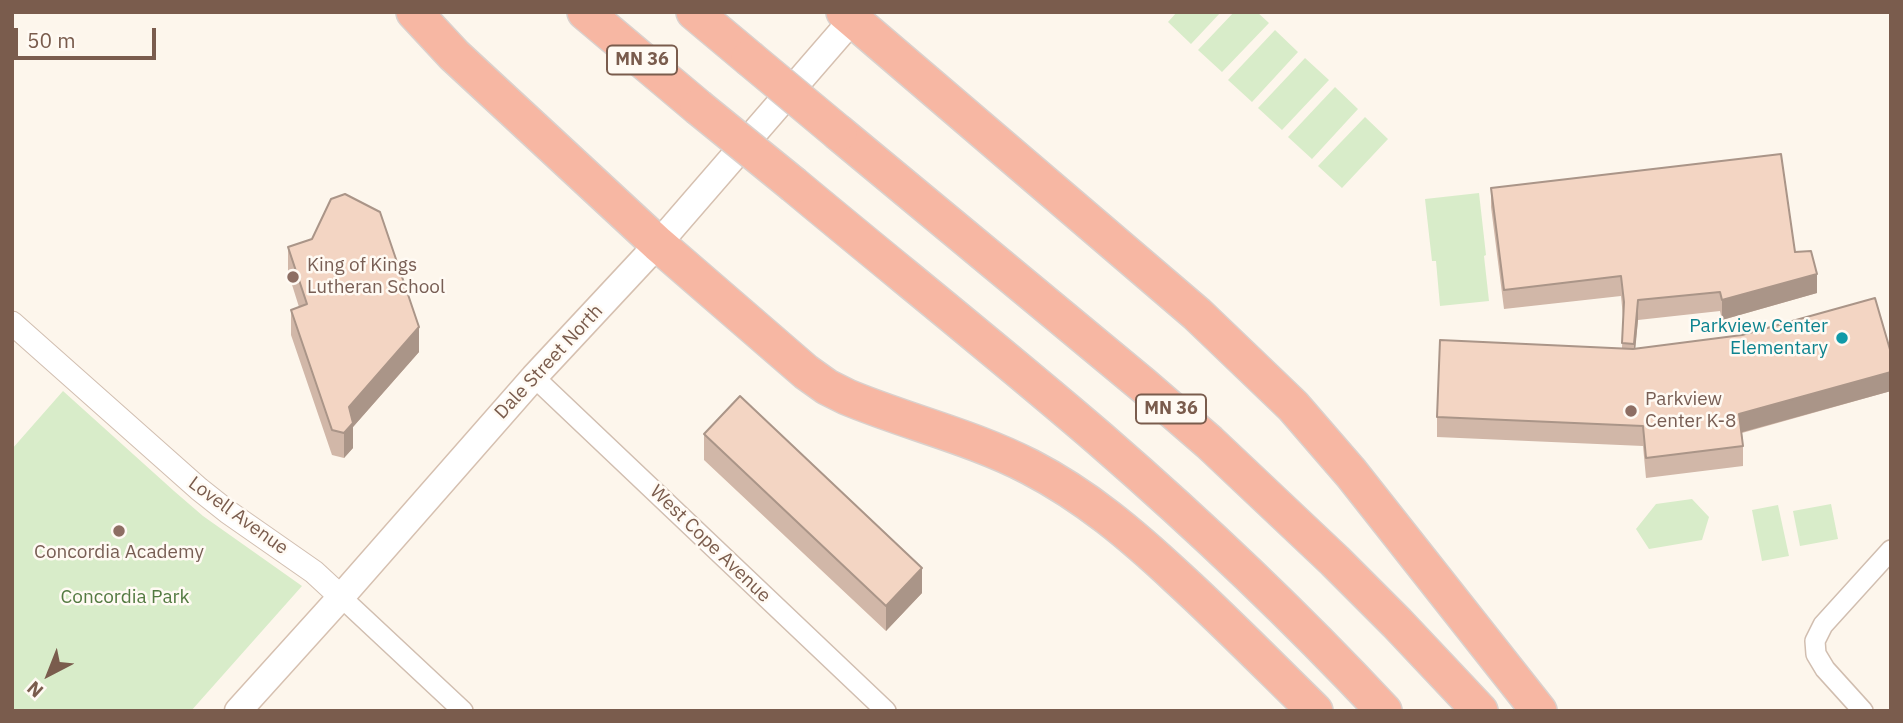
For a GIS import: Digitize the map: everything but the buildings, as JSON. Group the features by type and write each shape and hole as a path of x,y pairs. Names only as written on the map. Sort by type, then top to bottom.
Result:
{"highway":[{"path":"414,12 454,55 658,244 806,372 827,387 871,407 1001,453 1061,485 1138,541 1315,711"},
{"name":"MN 36","path":"585,12 1099,439 1226,552 1384,711"},
{"name":"MN 36","path":"694,12 1209,442 1335,561 1480,711"},
{"path":"852,15 1197,314 1293,406 1351,473 1539,711"}],"main road":[{"name":"Dale Street North","path":"238,711 534,377 658,244 852,15"}],"street":[{"name":"Lovell Avenue","path":"12,323 199,489 314,572 463,711"},
{"name":"West Cope Avenue","path":"534,377 886,711"},
{"path":"1863,711 1825,669 1816,654 1815,641 1823,625 1891,550"}],"green space":[{"path":"1177,12 1221,12 1191,44 1168,22"},
{"path":"1234,12 1257,12 1269,23 1222,72 1198,50"},
{"path":"1275,30 1298,52 1252,102 1228,80"},
{"path":"1305,58 1329,80 1282,130 1258,108"},
{"path":"1335,87 1358,109 1312,159 1288,137"},
{"path":"1365,117 1388,139 1342,188 1318,166"},
{"path":"1479,193 1489,301 1440,306 1436,261 1432,261 1425,199"},
{"name":"Concordia Park","path":"63,391 203,516 302,586 191,711 12,711 12,449"},
{"path":"1692,499 1709,517 1702,540 1649,549 1636,529 1656,504"},
{"path":"1831,504 1838,539 1800,546 1793,511"},
{"path":"1778,505 1789,556 1762,561 1752,510"}],"place":[{"name":"King of Kings Lutheran School","path":"293,277"},
{"name":"Parkview Center Elementary","path":"1842,338"},
{"name":"Parkview Center K-8","path":"1631,411"},
{"name":"Concordia Academy","path":"119,531"}]}
